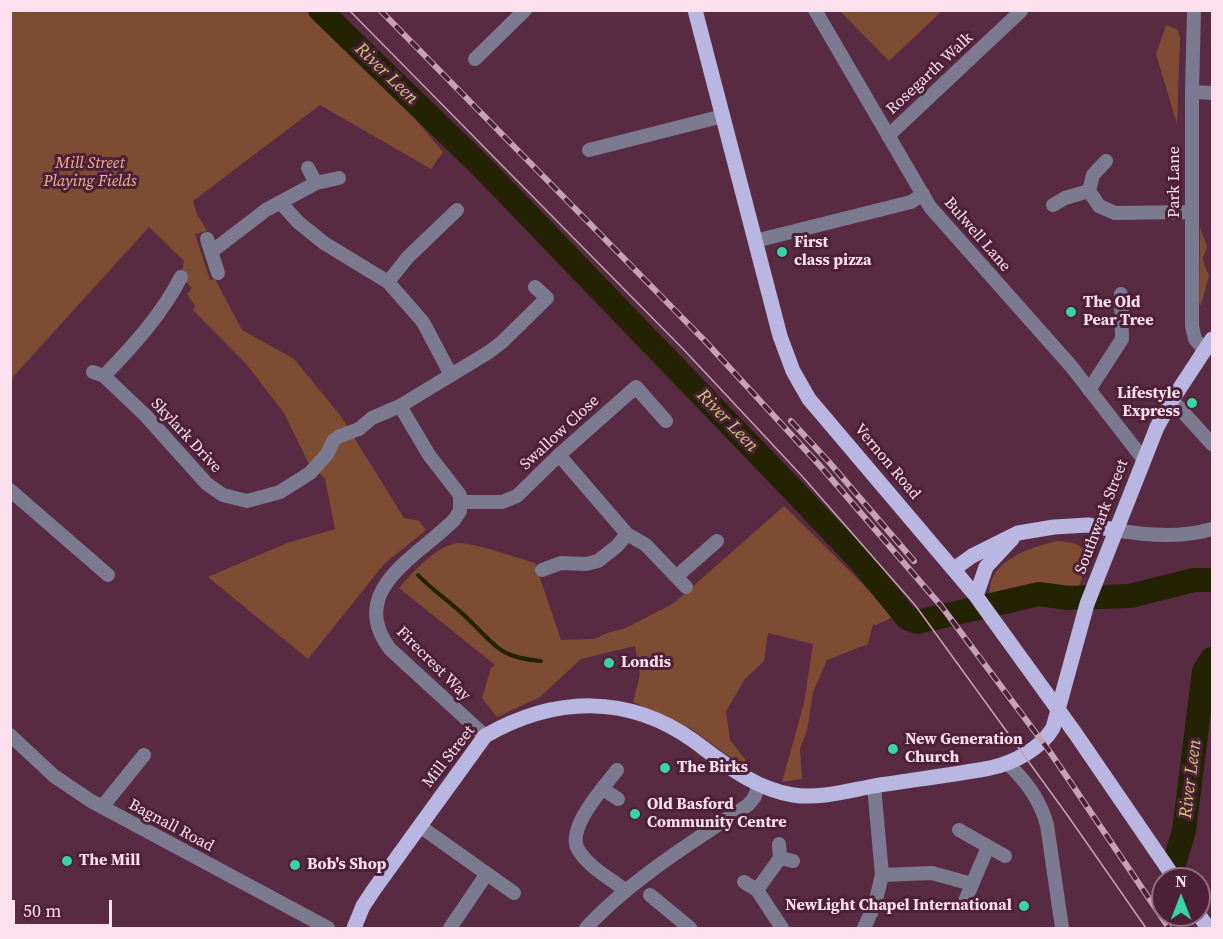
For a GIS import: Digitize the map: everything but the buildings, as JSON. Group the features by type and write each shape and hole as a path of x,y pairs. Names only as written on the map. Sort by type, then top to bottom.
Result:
{"main road":[{"name":"Vernon Road","path":"695,10 780,336 793,371 809,399 976,596 1058,709 1166,867"},
{"name":"Southwark Street","path":"1008,764 1047,737 1053,728 1090,598 1157,427 1209,345"},
{"path":"954,568 972,556 1018,533 1054,527 1088,525 1116,530"},
{"path":"976,596 986,567 1018,533"},
{"name":"Mill Street","path":"354,928 363,906 375,888 485,736 502,726 551,710 585,705 625,709 665,723 759,786 785,793 833,794 1008,764"}],"street":[{"path":"475,59 525,10"},
{"name":"Bulwell Lane","path":"815,10 930,207 1056,349 1144,460"},
{"name":"Park Lane","path":"1194,10 1192,326 1196,339 1209,345"},
{"name":"Rosegarth Walk","path":"888,136 1021,11"},
{"path":"476,38 486,48"},
{"path":"1192,92 1212,93"},
{"path":"589,150 723,116"},
{"path":"1106,161 1093,175 1089,191 1099,206 1115,213 1192,212"},
{"path":"308,168 316,183"},
{"path":"218,273 209,245 316,183 339,178"},
{"path":"1053,205 1065,198 1089,191"},
{"path":"755,242 911,202 923,194"},
{"path":"280,202 298,222 324,243 388,282 423,322 451,375"},
{"path":"388,282 408,257 457,210"},
{"name":"Skylark Drive","path":"181,277 171,297 148,327 98,374 146,416 207,484 223,495 247,501 280,492 310,473 327,454 337,438 358,429 372,418 400,406 502,342 547,298 535,287"},
{"path":"1089,390 1122,339 1121,294"},
{"name":"Swallow Close","path":"461,502 502,502 517,496 559,455 636,387 666,421"},
{"path":"1172,400 1212,444"},
{"path":"400,406 429,455 456,488 461,502"},
{"path":"559,455 627,534 646,545 682,582 717,541"},
{"path":"10,490 108,575"},
{"name":"Firecrest Way","path":"461,502 460,511 454,520 399,567 386,582 378,601 377,621 380,632 390,649 485,736"},
{"path":"1116,530 1143,535 1178,535 1212,529"},
{"path":"542,570 561,563 586,564 598,561 617,546 627,534"},
{"name":"Bagnall Road","path":"10,735 54,776 102,807 328,928"},
{"path":"102,807 144,755"},
{"path":"1008,764 1027,783 1043,811 1062,928"},
{"path":"617,770 579,823 575,835 577,849 587,860 626,891"},
{"path":"586,928 604,908 626,891 748,805 759,786"},
{"path":"864,928 875,904 882,874 874,786"},
{"path":"603,789 618,799"},
{"path":"421,827 514,893"},
{"path":"960,830 1005,856"},
{"path":"757,890 786,860 779,844"},
{"path":"965,901 988,847"},
{"path":"882,874 932,873 972,884"},
{"path":"450,928 486,874"},
{"path":"744,882 757,890 782,928"},
{"path":"650,895 657,912 690,928"}],"green space":[{"name":"Mill Street Playing Fields","path":"10,11 319,11 362,56 443,152 431,169 320,105 193,201 197,214 207,231 195,234 210,280 215,279 242,330 294,359 340,415 404,518 419,521 426,530 384,564 308,659 208,577 287,543 335,529 325,479 308,462 284,413 247,365 193,310 195,306 187,294 192,288 181,277 184,261 149,227 11,379"},
{"path":"840,11 942,11 889,61"},
{"path":"1166,25 1178,30 1180,38 1177,124 1156,54"},
{"path":"1200,227 1207,246 1203,258 1209,275 1201,306 1199,302"},
{"path":"784,506 895,616 876,625 873,624 868,644 827,660 813,692 807,731 800,748 802,779 782,782 804,703 813,644 768,633 764,661 745,679 726,711 730,740 748,763 744,767 690,728 633,702 640,674 635,646 581,659 540,697 497,717 482,698 491,668 495,665 399,588 434,554 450,545 465,543 535,563 561,640 594,639 626,628 674,603"},
{"path":"1058,541 1075,544 1084,550 1084,572 1079,586 1038,585 990,596 995,573 1003,565 1035,547"}],"waterway":[{"name":"River Leen","path":"320,10 482,167 797,494 862,563 907,618 917,622 1039,594 1068,598 1130,596 1194,580 1212,580"},
{"path":"418,575 492,643 506,653 515,657 541,661"},
{"name":"River Leen","path":"1174,864 1184,831 1204,671 1212,659"}],"tram line":[{"path":"349,10 685,351 802,476 915,605 1146,928"}],"railway":[{"path":"380,10 705,341 822,468 942,607 1050,752 1169,928"},
{"path":"791,421 914,561"}],"place":[{"name":"First class pizza","path":"782,252"},
{"name":"The Old Pear Tree","path":"1071,312"},
{"name":"Lifestyle Express","path":"1192,403"},
{"name":"Londis","path":"609,663"},
{"name":"New Generation Church","path":"893,749"},
{"name":"The Birks","path":"665,768"},
{"name":"Old Basford Community Centre","path":"635,814"},
{"name":"The Mill","path":"67,861"},
{"name":"Bob's Shop","path":"295,865"},
{"name":"NewLight Chapel International","path":"1024,906"}]}
